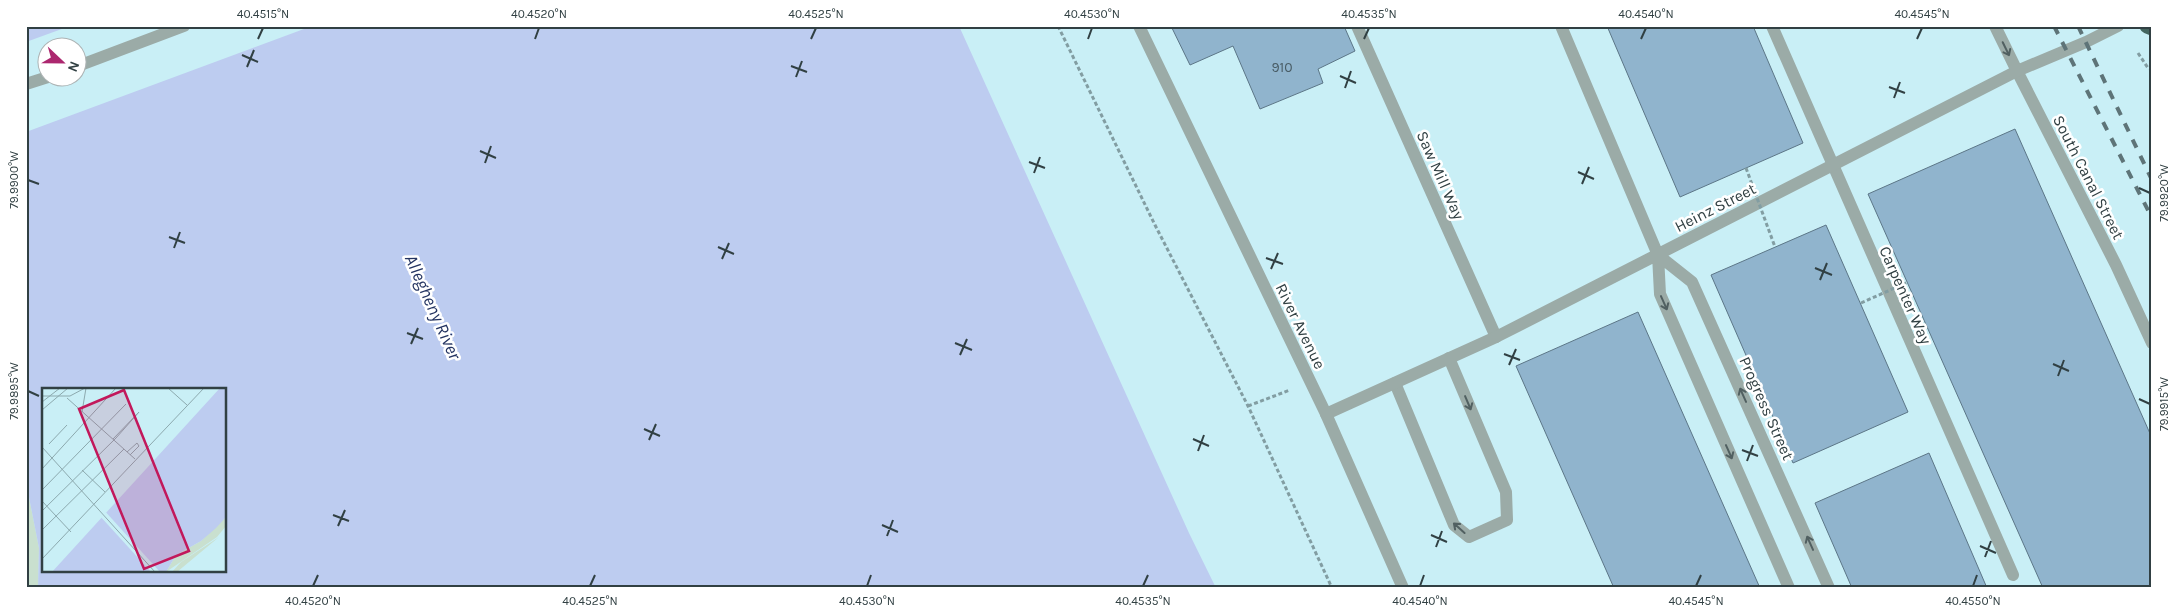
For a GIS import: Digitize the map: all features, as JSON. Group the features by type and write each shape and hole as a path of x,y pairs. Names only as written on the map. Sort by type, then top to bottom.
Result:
{"highway":[{"path":"2147,26 2152,28"}],"street":[{"path":"88,62 184,26"},
{"name":"River Avenue","path":"1139,26 1326,414 1403,588"},
{"name":"Saw Mill Way","path":"1357,26 1496,336"},
{"name":"Progress Street","path":"1561,26 1658,255 1660,294 1789,588"},
{"name":"Carpenter Way","path":"1772,26 2013,575"},
{"name":"South Canal Street","path":"1996,26 2116,265 2152,343"},
{"name":"Heinz Street","path":"1326,414 1496,336 2017,71 2086,42 2118,26"},
{"path":"26,84 38,80"},
{"name":"Progress Street","path":"1658,255 1692,282 1830,588"},
{"path":"1395,383 1454,525 1469,537 1507,520 1506,492 1449,358"}],"path":[{"path":"1058,26 1155,225 1248,406 1332,588"},
{"path":"2138,53 2148,68 2152,70"},
{"path":"1746,168 1775,247"},
{"path":"1861,303 1908,282"},
{"path":"1248,406 1310,382"}],"green space":[{"path":"26,482 39,548 38,588 26,588"}],"water":[{"name":"Allegheny River","path":"26,26 959,26 1189,533 1216,588 38,588 39,548 26,482"}],"pier":[{"path":"70,26 312,26 26,132 26,42"}],"building":[{"path":"1171,26 1344,26 1355,51 1318,69 1323,83 1260,109 1233,46 1190,65"},
{"path":"1607,26 1753,26 1803,143 1680,197"},
{"path":"2015,129 2152,438 2152,588 2043,588 1868,194"},
{"path":"1826,225 1908,412 1793,463 1711,275"},
{"path":"1638,312 1760,588 1614,588 1516,366"},
{"path":"1929,453 1987,588 1852,588 1815,503"}],"railway":[{"path":"2054,26 2152,218"},
{"path":"2078,26 2152,180"}]}
